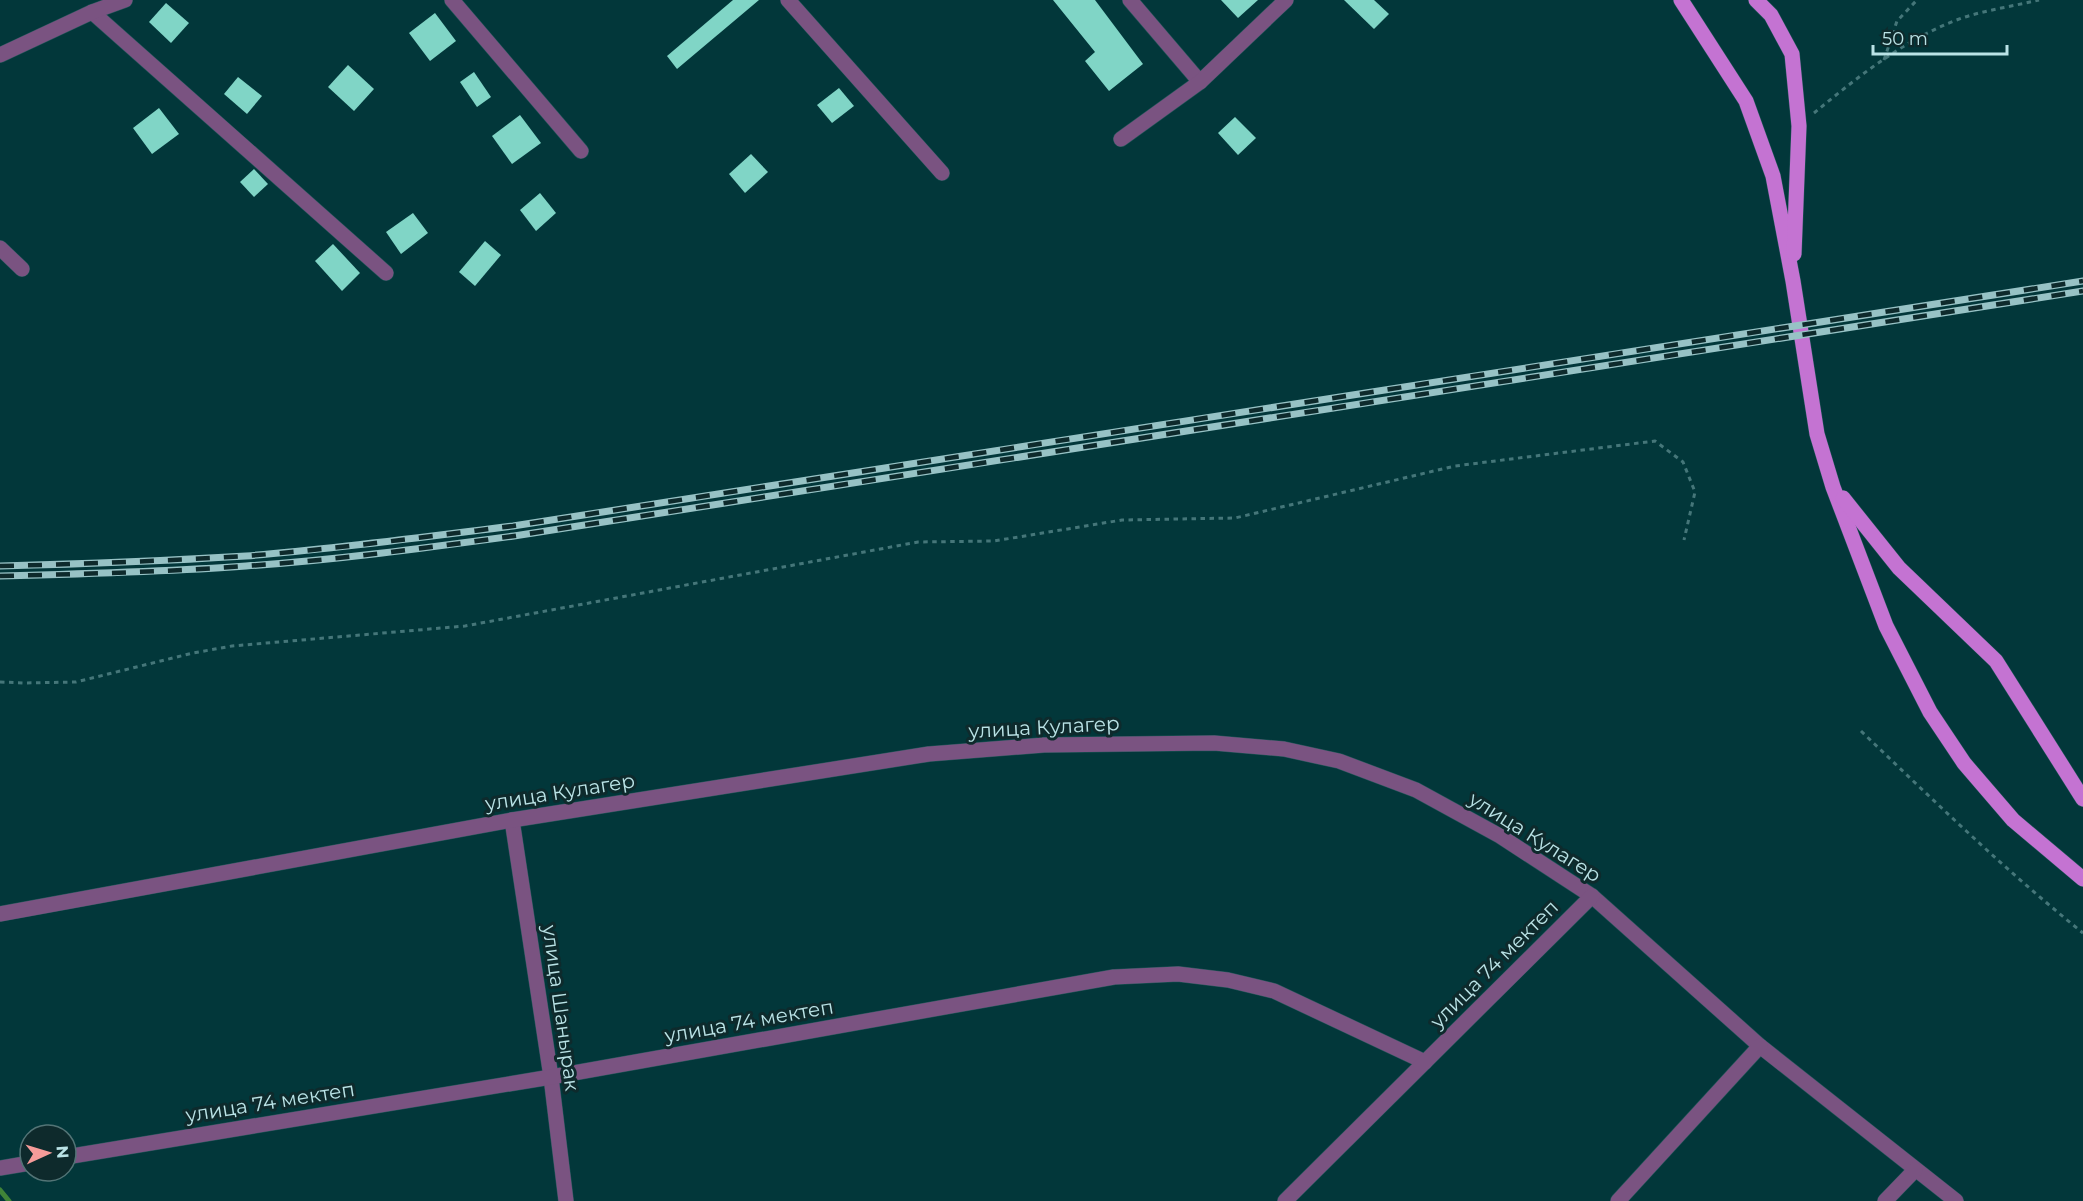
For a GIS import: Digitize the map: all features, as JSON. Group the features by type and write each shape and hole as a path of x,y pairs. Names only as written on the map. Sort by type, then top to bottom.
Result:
{"main road":[{"path":"1681,0 1746,101 1773,176 1793,280 1817,434 1833,487 1886,626 1930,712 1964,763 2013,820 2083,879"},
{"path":"1756,0 1770,15 1792,54 1799,126 1793,280"},
{"path":"1833,487 1899,568 1996,661 2083,799"}],"street":[{"path":"0,56 92,12 125,0"},
{"path":"452,0 581,151"},
{"path":"788,0 942,172"},
{"path":"1130,0 1200,82"},
{"path":"1121,139 1200,82 1286,0"},
{"path":"92,12 386,273"},
{"path":"0,248 22,269"},
{"name":"улица Кулагер","path":"0,914 512,820 929,754 1044,745 1214,743 1284,749 1339,761 1416,790 1500,836 1592,896 1760,1046 1956,1201"},
{"name":"улица Шанырак","path":"512,820 551,1077 566,1201"},
{"name":"улица 74 мектеп","path":"1284,1201 1592,896"},
{"name":"улица 74 мектеп","path":"78,1155 551,1077 1102,979 1178,974 1228,980 1274,991 1425,1062"},
{"path":"1618,1201 1760,1046"},
{"path":"0,1168 18,1165"},
{"path":"1885,1201 1915,1170"}],"path":[{"path":"1884,60 1897,21 1917,0"},
{"path":"1799,126 1850,83 1920,36 1964,18 2039,0"},
{"path":"0,682 76,682 232,646 465,626 918,542 994,541 1122,520 1235,518 1455,466 1655,441 1683,462 1695,492 1684,540"},
{"path":"1861,731 1945,811 2083,933"}],"building":[{"path":"733,0 759,0 677,69 667,56"},
{"path":"1053,0 1095,0 1143,64 1109,91 1085,61 1095,52"},
{"path":"1221,0 1258,0 1238,18"},
{"path":"1344,0 1374,0 1389,14 1374,29"},
{"path":"166,3 189,23 171,43 149,22"},
{"path":"435,13 456,41 430,61 409,33"},
{"path":"348,65 374,89 354,111 328,87"},
{"path":"474,72 491,97 477,107 460,82"},
{"path":"238,77 262,96 247,114 224,94"},
{"path":"839,88 854,106 832,123 817,105"},
{"path":"159,108 179,134 152,154 133,128"},
{"path":"520,115 541,143 512,164 492,136"},
{"path":"1235,117 1256,138 1238,155 1218,133"},
{"path":"751,154 768,172 745,193 729,174"},
{"path":"254,169 268,184 254,197 240,182"},
{"path":"540,193 556,213 536,231 520,210"},
{"path":"413,213 428,233 401,254 386,232"},
{"path":"485,241 501,255 475,286 459,272"},
{"path":"333,244 360,273 342,291 315,261"}],"waterway":[{"path":"0,1190 9,1201"}],"railway":[{"path":"0,566 246,556 513,526 2083,281"},
{"path":"0,576 154,571 280,563 514,536 2083,291"}]}
